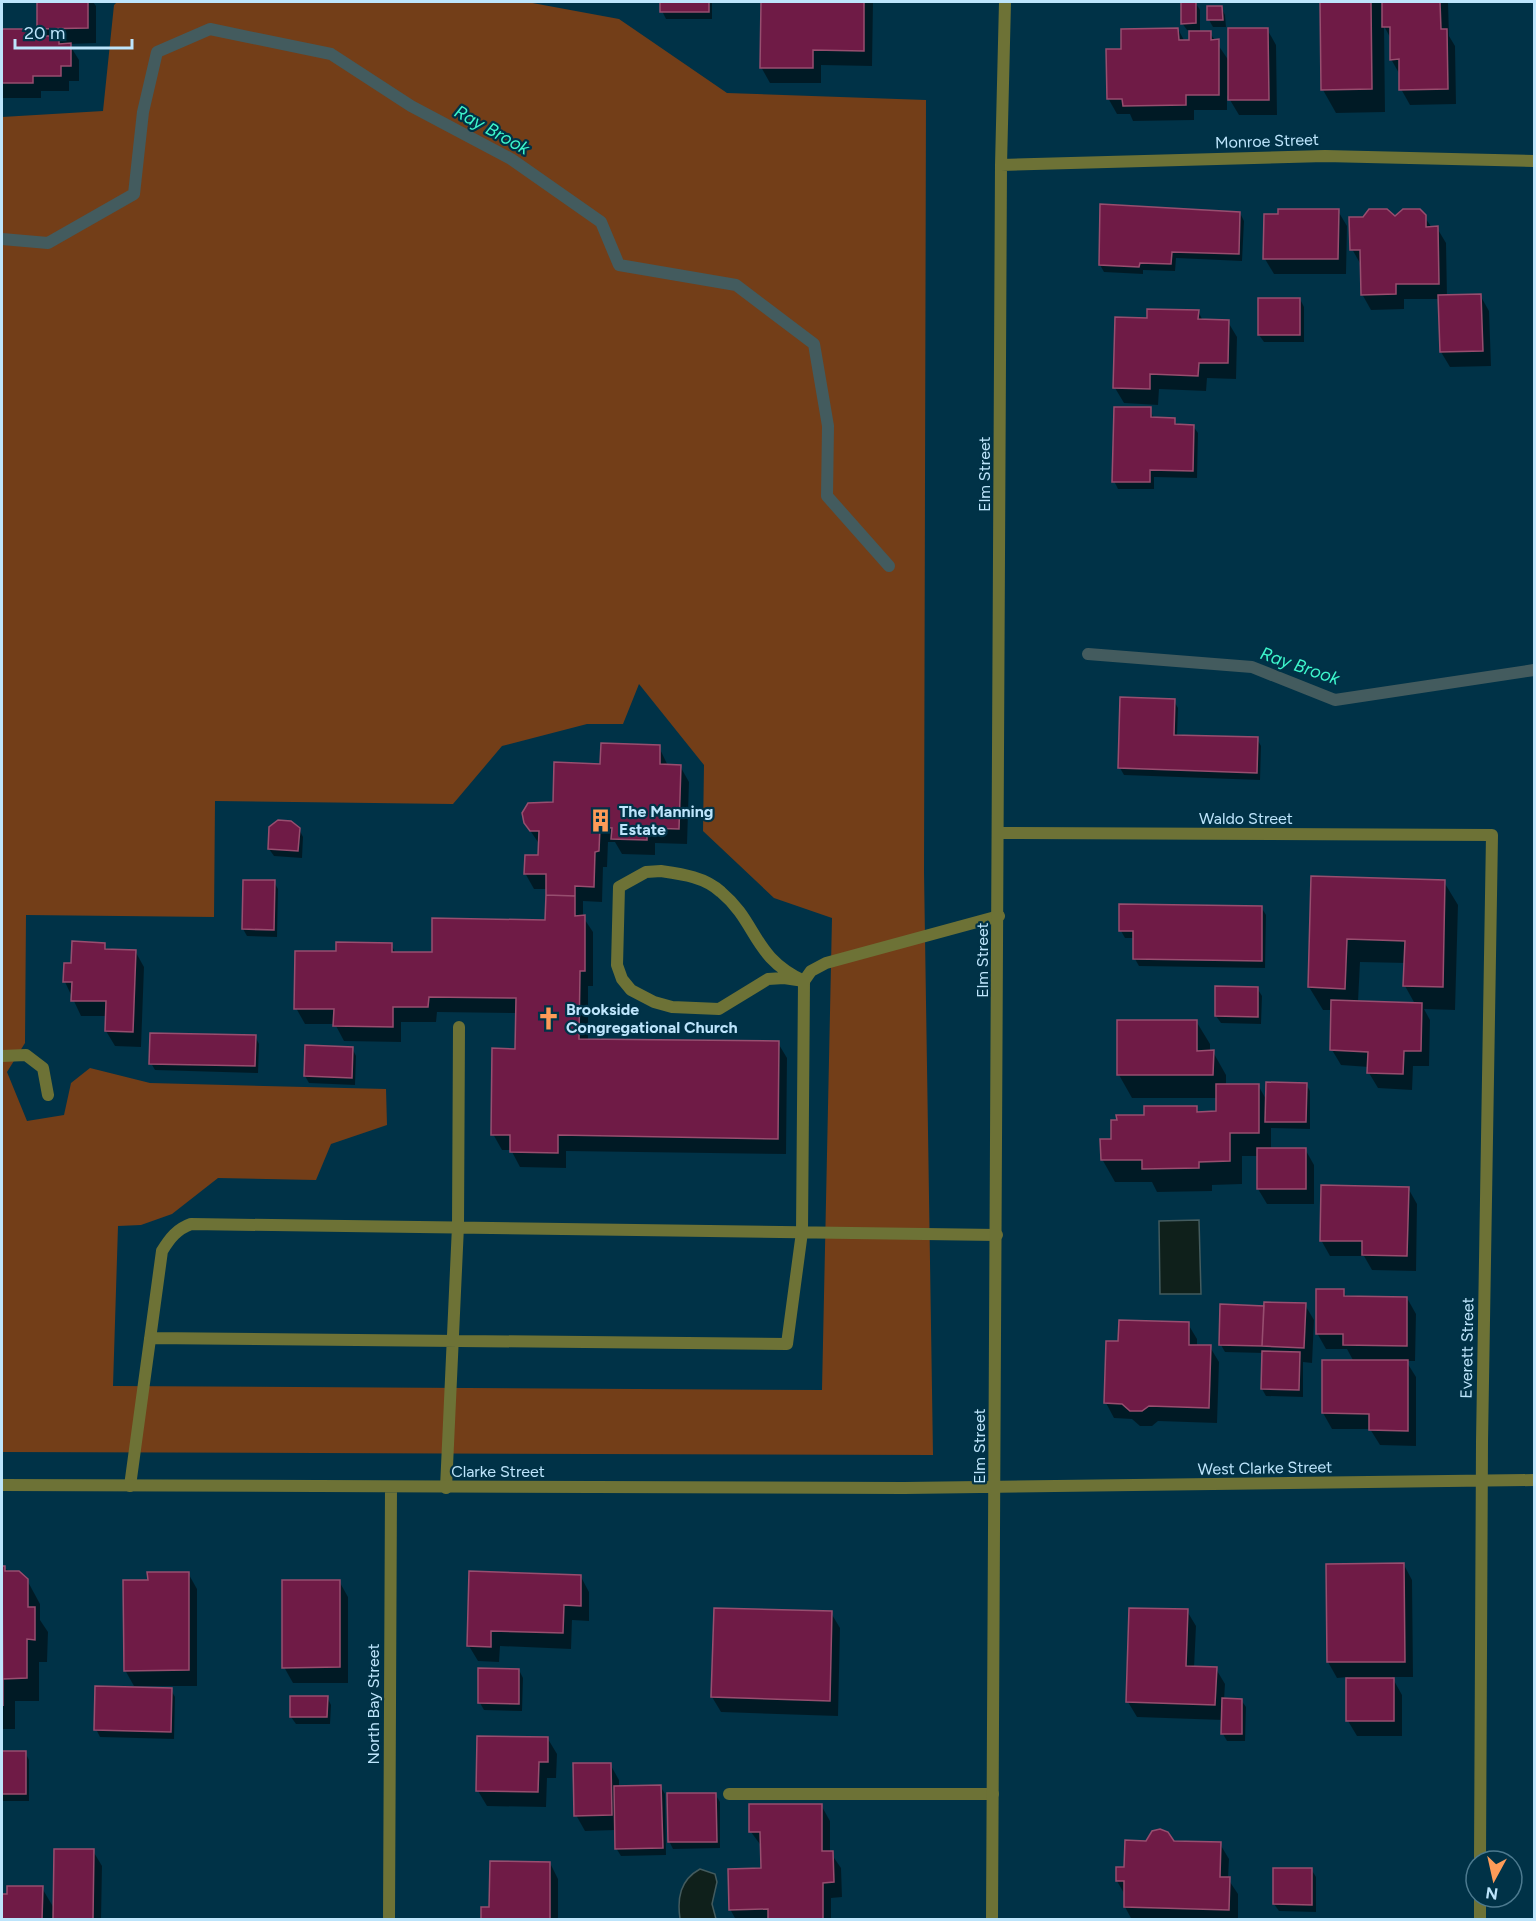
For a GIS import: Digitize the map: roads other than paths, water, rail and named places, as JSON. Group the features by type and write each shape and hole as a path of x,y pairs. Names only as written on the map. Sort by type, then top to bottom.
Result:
{"street":[{"name":"Elm Street","path":"992,1920 999,916 1001,165 1005,2"},
{"name":"Monroe Street","path":"1001,165 1325,156 1534,161"},
{"name":"Waldo Street","path":"999,833 1492,835"},
{"name":"Everett Street","path":"1480,1849 1482,1482 1492,835"},
{"path":"653,872 687,875 709,883 722,892 740,913 752,935 778,967 804,981 784,978 768,979 719,1009 672,1007 654,1002 631,990 622,979 617,965 619,886 628,879 653,872"},
{"path":"150,1338 788,1344 802,1232 804,981 811,971 826,963 999,916"},
{"path":"446,1488 455,1342 459,1027"},
{"path":"2,1056 26,1055 43,1068 48,1095"},
{"path":"130,1486 162,1251 170,1238 182,1227 191,1224 997,1235"},
{"name":"West Clarke Street","path":"995,1487 1534,1480"},
{"name":"Clarke Street","path":"2,1485 391,1488 995,1487"},
{"name":"North Bay Street","path":"389,1920 391,1488"},
{"path":"729,1794 993,1794"}],"waterway":[{"name":"Ray Brook","path":"2,239 48,243 134,194 143,112 157,52 210,29 331,54 411,106 511,159 601,222 619,265 736,285 814,344 828,426 827,496 889,566"},
{"name":"Ray Brook","path":"1088,654 1252,667 1335,700 1534,670"}],"place":[{"name":"The Manning Estate","path":"601,820"},
{"name":"Brookside Congregational Church","path":"548,1018"}]}
